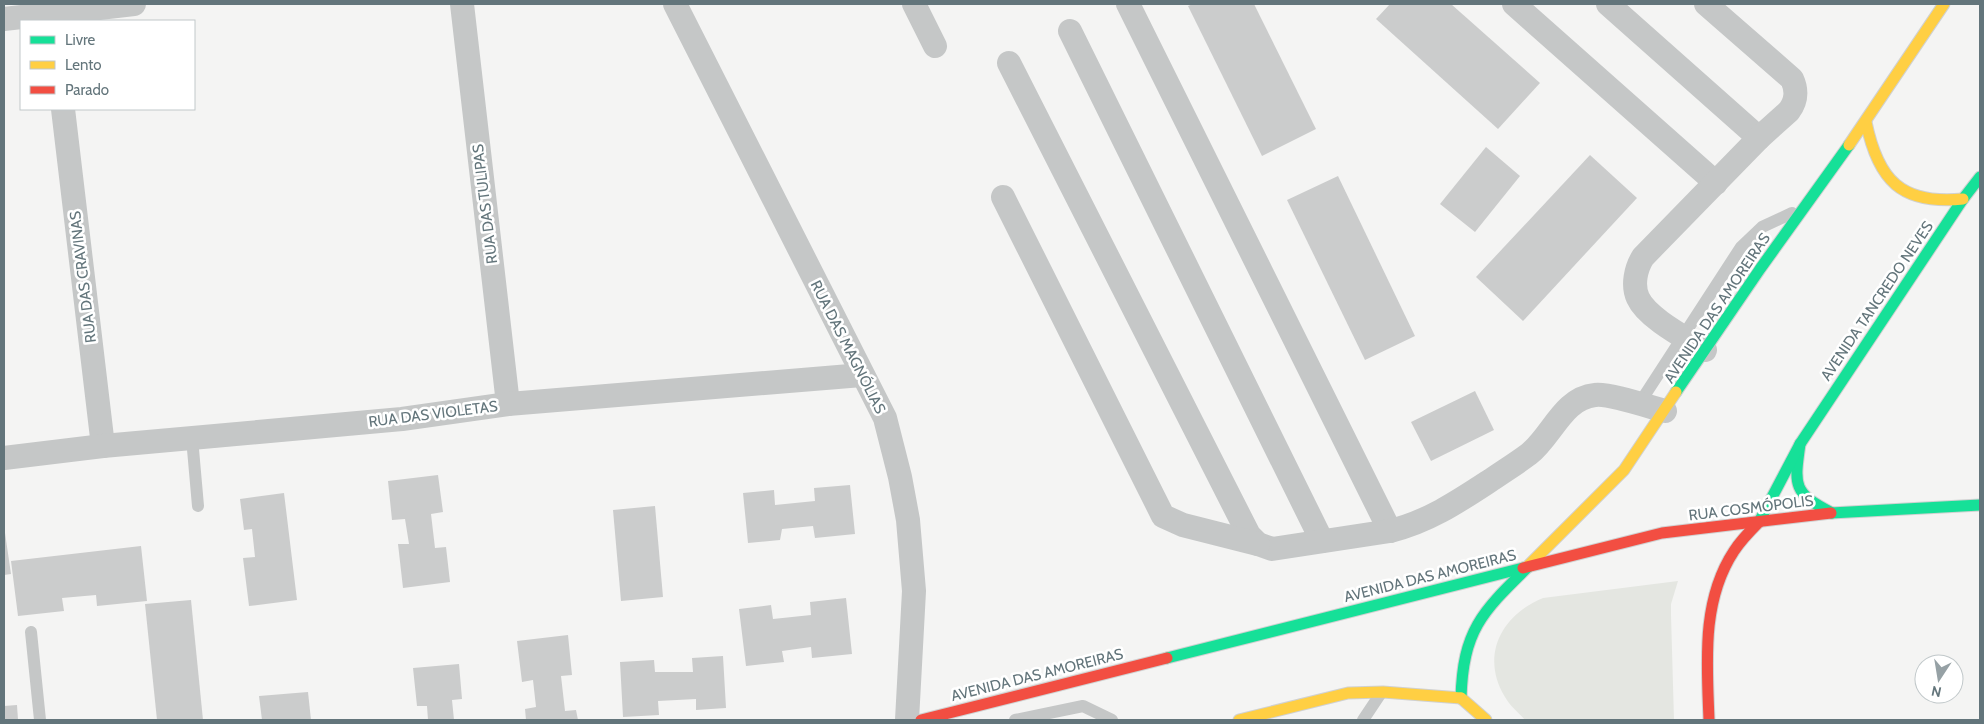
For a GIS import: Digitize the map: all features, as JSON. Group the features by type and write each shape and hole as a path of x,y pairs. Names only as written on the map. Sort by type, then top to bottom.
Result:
{"main road":[{"name":"AVENIDA DAS AMOREIRAS","path":"921,720 1528,566 1624,470 1705,350 1866,122 1944,4"},
{"path":"1866,122 1872,151 1887,179 1909,194 1943,202 1963,198"},
{"name":"AVENIDA TANCREDO NEVES","path":"1708,720 1706,647 1708,621 1713,597 1721,575 1732,554 1759,522 1800,444 1963,198 1980,177"},
{"path":"1800,444 1796,476 1798,489 1810,502 1832,513"},
{"name":"RUA COSMÓPOLIS","path":"1528,566 1662,533 1832,513 1980,504"},
{"path":"1461,698 1464,655 1480,618 1494,600 1528,566"},
{"path":"1239,720 1348,692 1383,692 1461,698 1486,720"}],"street":[{"path":"4,19 134,4"},
{"name":"RUA DAS TULIPAS","path":"462,4 508,404"},
{"name":"RUA DAS MAGNÓLIAS","path":"675,4 862,376 885,418 900,477 908,520 914,591 907,720"},
{"path":"914,4 936,46"},
{"path":"1128,4 1390,531"},
{"path":"1514,4 1716,183"},
{"path":"1608,4 1759,138"},
{"path":"1705,350 1650,312 1637,297 1638,266 1643,257 1793,105 1796,90 1792,79 1706,4"},
{"path":"1070,31 1322,541"},
{"path":"1009,63 1249,535 1265,548 1272,549 1390,531 1407,527 1434,516 1530,453 1555,426 1570,406 1580,399 1596,394 1665,411"},
{"name":"RUA DAS CRAVINAS","path":"63,110 103,446"},
{"path":"1003,197 1163,516 1183,525 1258,544"},
{"name":"RUA DAS VIOLETAS","path":"4,458 103,446 402,419 508,404 862,376"}],"lane":[{"path":"1639,404 1682,335 1741,247 1762,227 1804,208"},
{"path":"192,438 198,506"},
{"path":"31,632 40,720"},
{"path":"1363,720 1383,692"},
{"path":"1015,720 1082,706 1112,720"}],"shaded area":[{"path":"1678,581 1671,604 1674,720 1525,720 1507,700 1498,682 1494,667 1495,652 1499,638 1506,626 1528,605 1543,598"}],"building":[{"path":"1193,4 1254,4 1316,129 1262,156 1188,6"},
{"path":"1390,4 1451,4 1540,83 1498,129 1376,19"},
{"path":"1486,147 1520,176 1475,232 1440,204"},
{"path":"1590,155 1637,198 1523,321 1476,277"},
{"path":"1338,176 1415,336 1365,360 1287,200"},
{"path":"1475,391 1494,430 1431,461 1411,422"},
{"path":"438,475 443,512 431,514 435,548 446,547 450,582 403,588 398,544 409,544 405,519 392,520 388,481"},
{"path":"850,485 855,534 815,538 813,526 782,529 780,540 748,543 743,493 774,490 775,505 815,501 814,488"},
{"path":"284,493 297,600 249,606 243,558 255,557 252,529 244,530 240,499"},
{"path":"655,506 663,597 621,601 613,510"},
{"path":"4,526 11,574 4,575"},
{"path":"141,546 147,601 97,606 96,595 62,598 64,611 18,616 11,561"},
{"path":"846,598 852,654 812,658 811,647 782,651 784,662 746,666 739,609 771,605 773,619 811,615 810,602"},
{"path":"191,600 203,720 157,720 145,604"},
{"path":"568,635 572,675 561,676 565,711 576,710 578,720 526,720 525,709 536,707 533,680 522,682 517,641"},
{"path":"723,656 726,708 696,710 696,699 658,701 659,715 623,717 620,662 654,660 655,672 693,672 692,658"},
{"path":"459,664 462,699 452,700 454,720 428,720 427,706 417,706 413,668"},
{"path":"308,692 311,720 262,720 259,696"},
{"path":"17,705 18,720 4,720 4,706"}],"traffic: fast":[{"path":"1676,392 1760,269 1849,145"},
{"path":"1759,522 1800,444 1963,199 1980,177"},
{"path":"1800,444 1797,470 1799,487 1810,500 1832,513"},
{"path":"1831,513 1980,505"},
{"path":"1461,698 1466,655 1478,624 1498,597 1528,567"},
{"path":"1167,658 1523,568"}],"traffic: slow":[{"path":"1849,145 1944,4"},
{"path":"1866,122 1877,159 1896,184 1908,193 1923,198 1942,200 1963,199"},
{"path":"1528,566 1624,470 1676,392"},
{"path":"1239,720 1348,693 1383,692 1461,698"},
{"path":"1461,698 1486,720"}],"traffic: jam":[{"path":"1523,568 1662,533 1831,513"},
{"path":"1709,720 1707,677 1708,633 1716,590 1723,570 1734,551 1759,522"},
{"path":"921,720 1167,658"}]}
